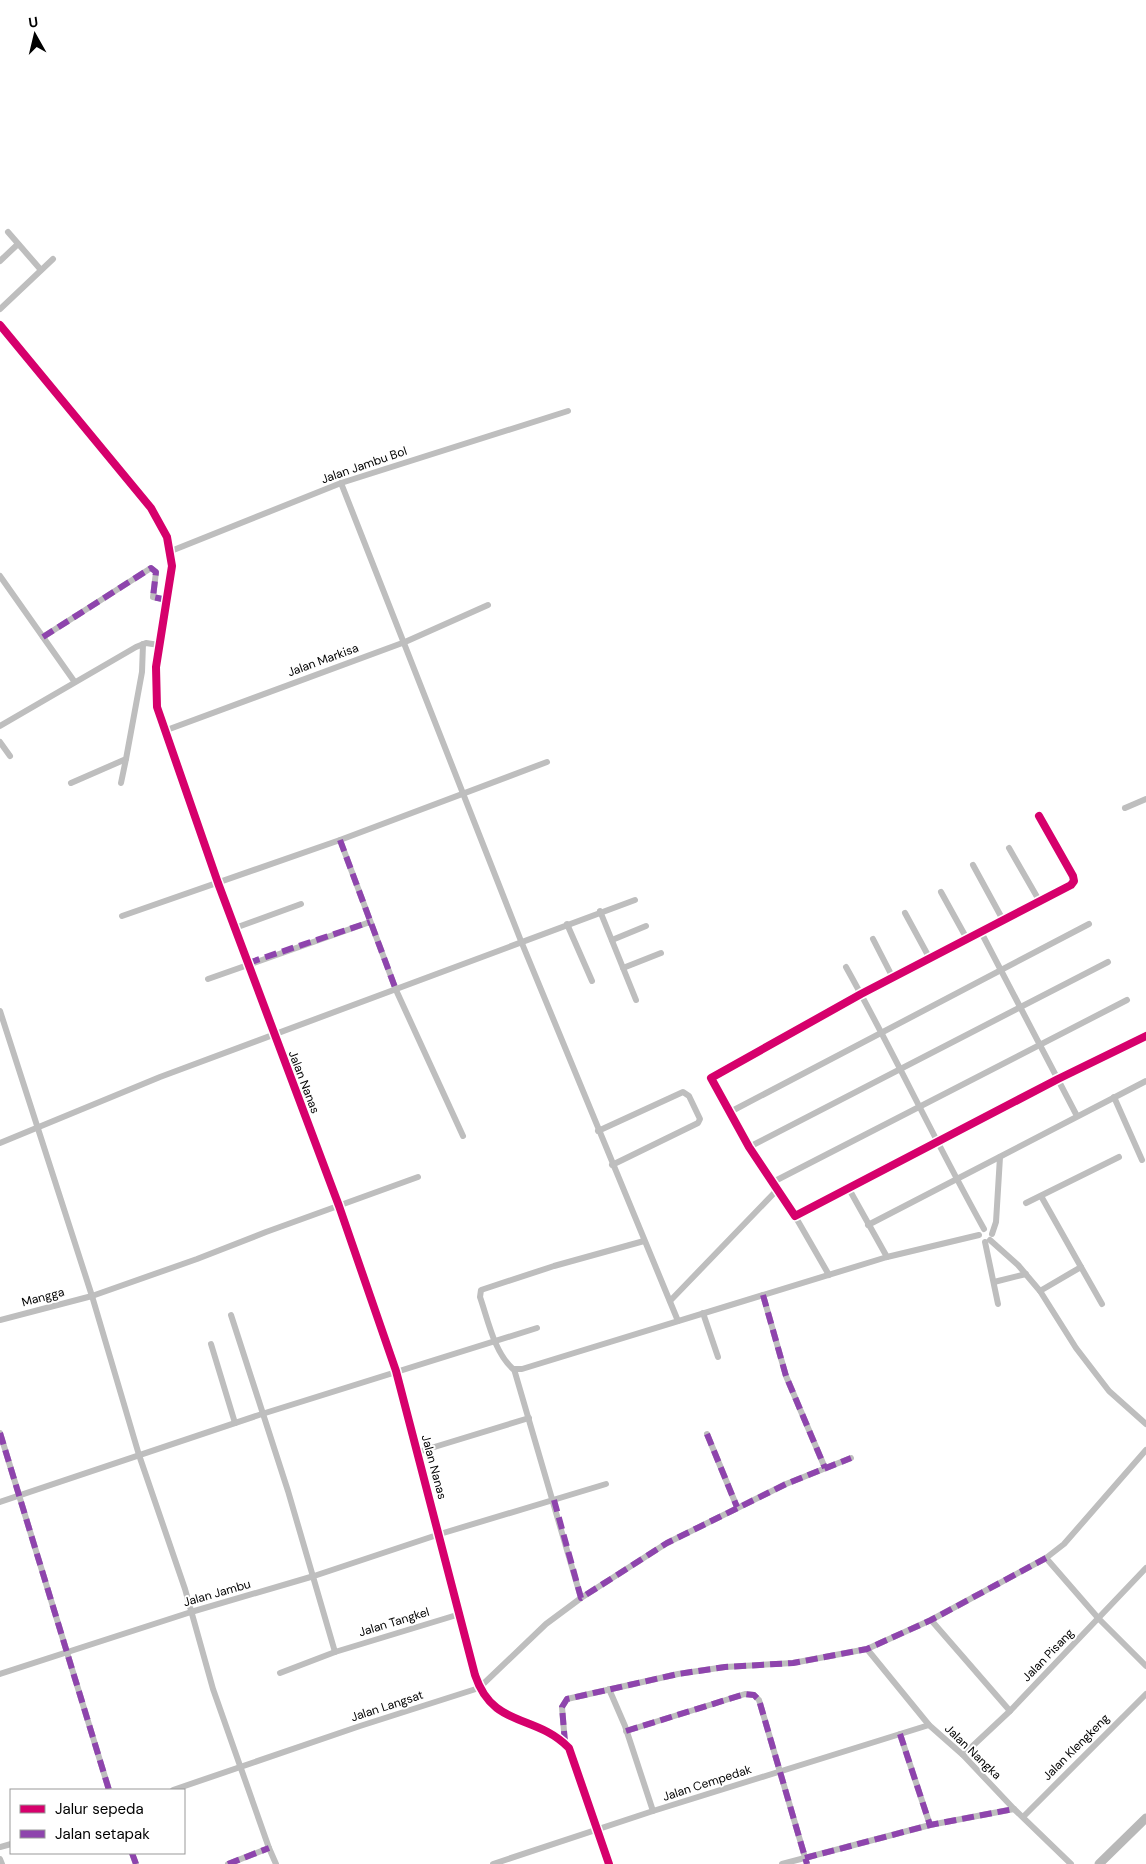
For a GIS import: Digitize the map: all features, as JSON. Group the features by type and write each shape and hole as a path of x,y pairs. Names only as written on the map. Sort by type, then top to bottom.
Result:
{"main road":[{"path":"1099,1864 1146,1818"}],"street":[{"path":"8,232 41,270"},
{"path":"0,261 18,244"},
{"path":"0,309 53,259"},
{"path":"0,325 151,508 162,525 171,551 172,566 167,600 150,644 142,672 121,784"},
{"name":"Jalan Jambu Bol","path":"171,551 341,483 568,410"},
{"path":"341,483 405,642 521,942 678,1321"},
{"path":"43,637 151,568 156,572 153,597 167,600"},
{"path":"0,576 74,681"},
{"name":"Jalan Markisa","path":"164,731 405,642 488,605"},
{"path":"0,726 74,681 150,644"},
{"name":"Jalan Nanas","path":"150,644 157,706 164,731 274,1036 339,1206 396,1371 479,1688 495,1708 508,1717 542,1729 565,1743"},
{"path":"0,742 10,756"},
{"path":"71,783 126,759"},
{"path":"122,916 340,840 547,762"},
{"path":"1125,808 1146,799"},
{"path":"830,1275 778,1189 749,1147 711,1078 712,1075 861,994 1071,886 1074,881 1073,876 1039,816"},
{"path":"340,840 396,990 463,1136"},
{"path":"1009,848 1040,902"},
{"path":"973,865 1003,920"},
{"path":"941,892 967,939"},
{"path":"0,1143 160,1077 396,990 600,911 636,900"},
{"path":"235,928 301,904"},
{"path":"600,911 636,1000"},
{"path":"905,913 930,959"},
{"path":"208,979 248,963 370,922"},
{"path":"567,924 592,981"},
{"path":"730,1112 1001,968 1089,924"},
{"path":"612,940 646,926"},
{"path":"982,932 1022,1006 1038,1044 1077,1116"},
{"path":"873,939 893,978"},
{"path":"623,968 661,953"},
{"path":"749,1147 1108,962"},
{"path":"846,967 919,1105 982,1232 1026,1274 1040,1291 1076,1348 1101,1382 1146,1424"},
{"path":"773,1182 919,1105 1127,1000"},
{"path":"0,1010 40,1128 139,1455 191,1612 213,1689 276,1864"},
{"path":"795,1216 1058,1079 1146,1036"},
{"path":"868,1225 1146,1081"},
{"path":"598,1131 684,1092 689,1096 700,1119 698,1123 612,1165"},
{"path":"1114,1097 1142,1160"},
{"path":"1026,1203 1119,1156"},
{"path":"998,1304 989,1239 996,1222 1000,1157"},
{"name":"Mangga","path":"0,1320 92,1296 418,1177"},
{"path":"670,1301 778,1189"},
{"path":"849,1189 888,1257"},
{"path":"1041,1196 1102,1304"},
{"path":"982,1232 981,1240 989,1239"},
{"path":"514,1369 888,1257 982,1232"},
{"path":"581,1598 554,1500 514,1369 508,1364 495,1340 480,1297 481,1290 554,1266 644,1241"},
{"path":"1040,1291 1081,1267"},
{"path":"994,1282 1026,1274"},
{"path":"763,1295 786,1376 825,1468"},
{"path":"703,1313 718,1357"},
{"path":"231,1315 314,1576 335,1652"},
{"path":"0,1502 262,1414 537,1328"},
{"path":"211,1344 235,1423"},
{"path":"418,1452 529,1418"},
{"path":"0,1433 46,1580 65,1652 109,1789"},
{"path":"707,1434 737,1507"},
{"path":"609,1864 599,1829 572,1753 565,1743 562,1707 566,1699 678,1674 725,1667 793,1663 867,1649 931,1620 1046,1558 1064,1544 1146,1450"},
{"name":"Jalan Langsat","path":"176,1789 360,1726 479,1688 546,1624 581,1598 667,1542 786,1484 851,1458"},
{"name":"Jalan Jambu","path":"0,1674 191,1612 314,1576 440,1534 606,1484"},
{"path":"1046,1558 1099,1619 1146,1666"},
{"name":"Jalan Pisang","path":"963,1755 1010,1711 1146,1568"},
{"name":"Jalan Tangkel","path":"280,1673 335,1652 460,1614"},
{"path":"931,1620 1010,1711"},
{"name":"Jalan Nangka","path":"867,1649 929,1725 963,1755 1014,1809 1072,1864"},
{"path":"609,1689 626,1731 653,1811"},
{"path":"626,1731 745,1694 754,1695 759,1700 806,1861"},
{"name":"Jalan Klengkeng","path":"1023,1817 1146,1694"},
{"name":"Jalan Cempedak","path":"493,1864 653,1811 929,1725"},
{"path":"900,1734 930,1825"},
{"path":"782,1864 806,1861 930,1825 1014,1809"},
{"path":"228,1864 269,1848"},
{"path":"0,1859 2,1864"}],"marked path":[{"path":"43,637 151,568 156,572 153,597 167,600"},
{"path":"340,840 396,990"},
{"path":"248,963 370,922"},
{"path":"763,1295 786,1376 825,1468"},
{"path":"0,1433 109,1789"},
{"path":"707,1434 737,1507"},
{"path":"554,1500 581,1598 667,1543 786,1484 851,1458"},
{"path":"565,1743 562,1707 567,1699 678,1674 725,1667 793,1663 867,1649 931,1620 1046,1558"},
{"path":"626,1731 745,1694 754,1695 759,1700 807,1864"},
{"path":"900,1734 930,1825"},
{"path":"805,1858 930,1825 1014,1809"},
{"path":"228,1864 269,1848"},
{"path":"132,1854 136,1864"}],"cycle path":[{"path":"0,325 151,508 167,537 172,566 156,667 157,707 218,883 339,1206 396,1371 475,1675 483,1692 492,1704 504,1713 542,1729 556,1737 569,1748 609,1864"},
{"path":"1039,816 1073,876 1074,881 1071,885 861,994 711,1078 749,1147 795,1216 1058,1079 1146,1036"}]}
